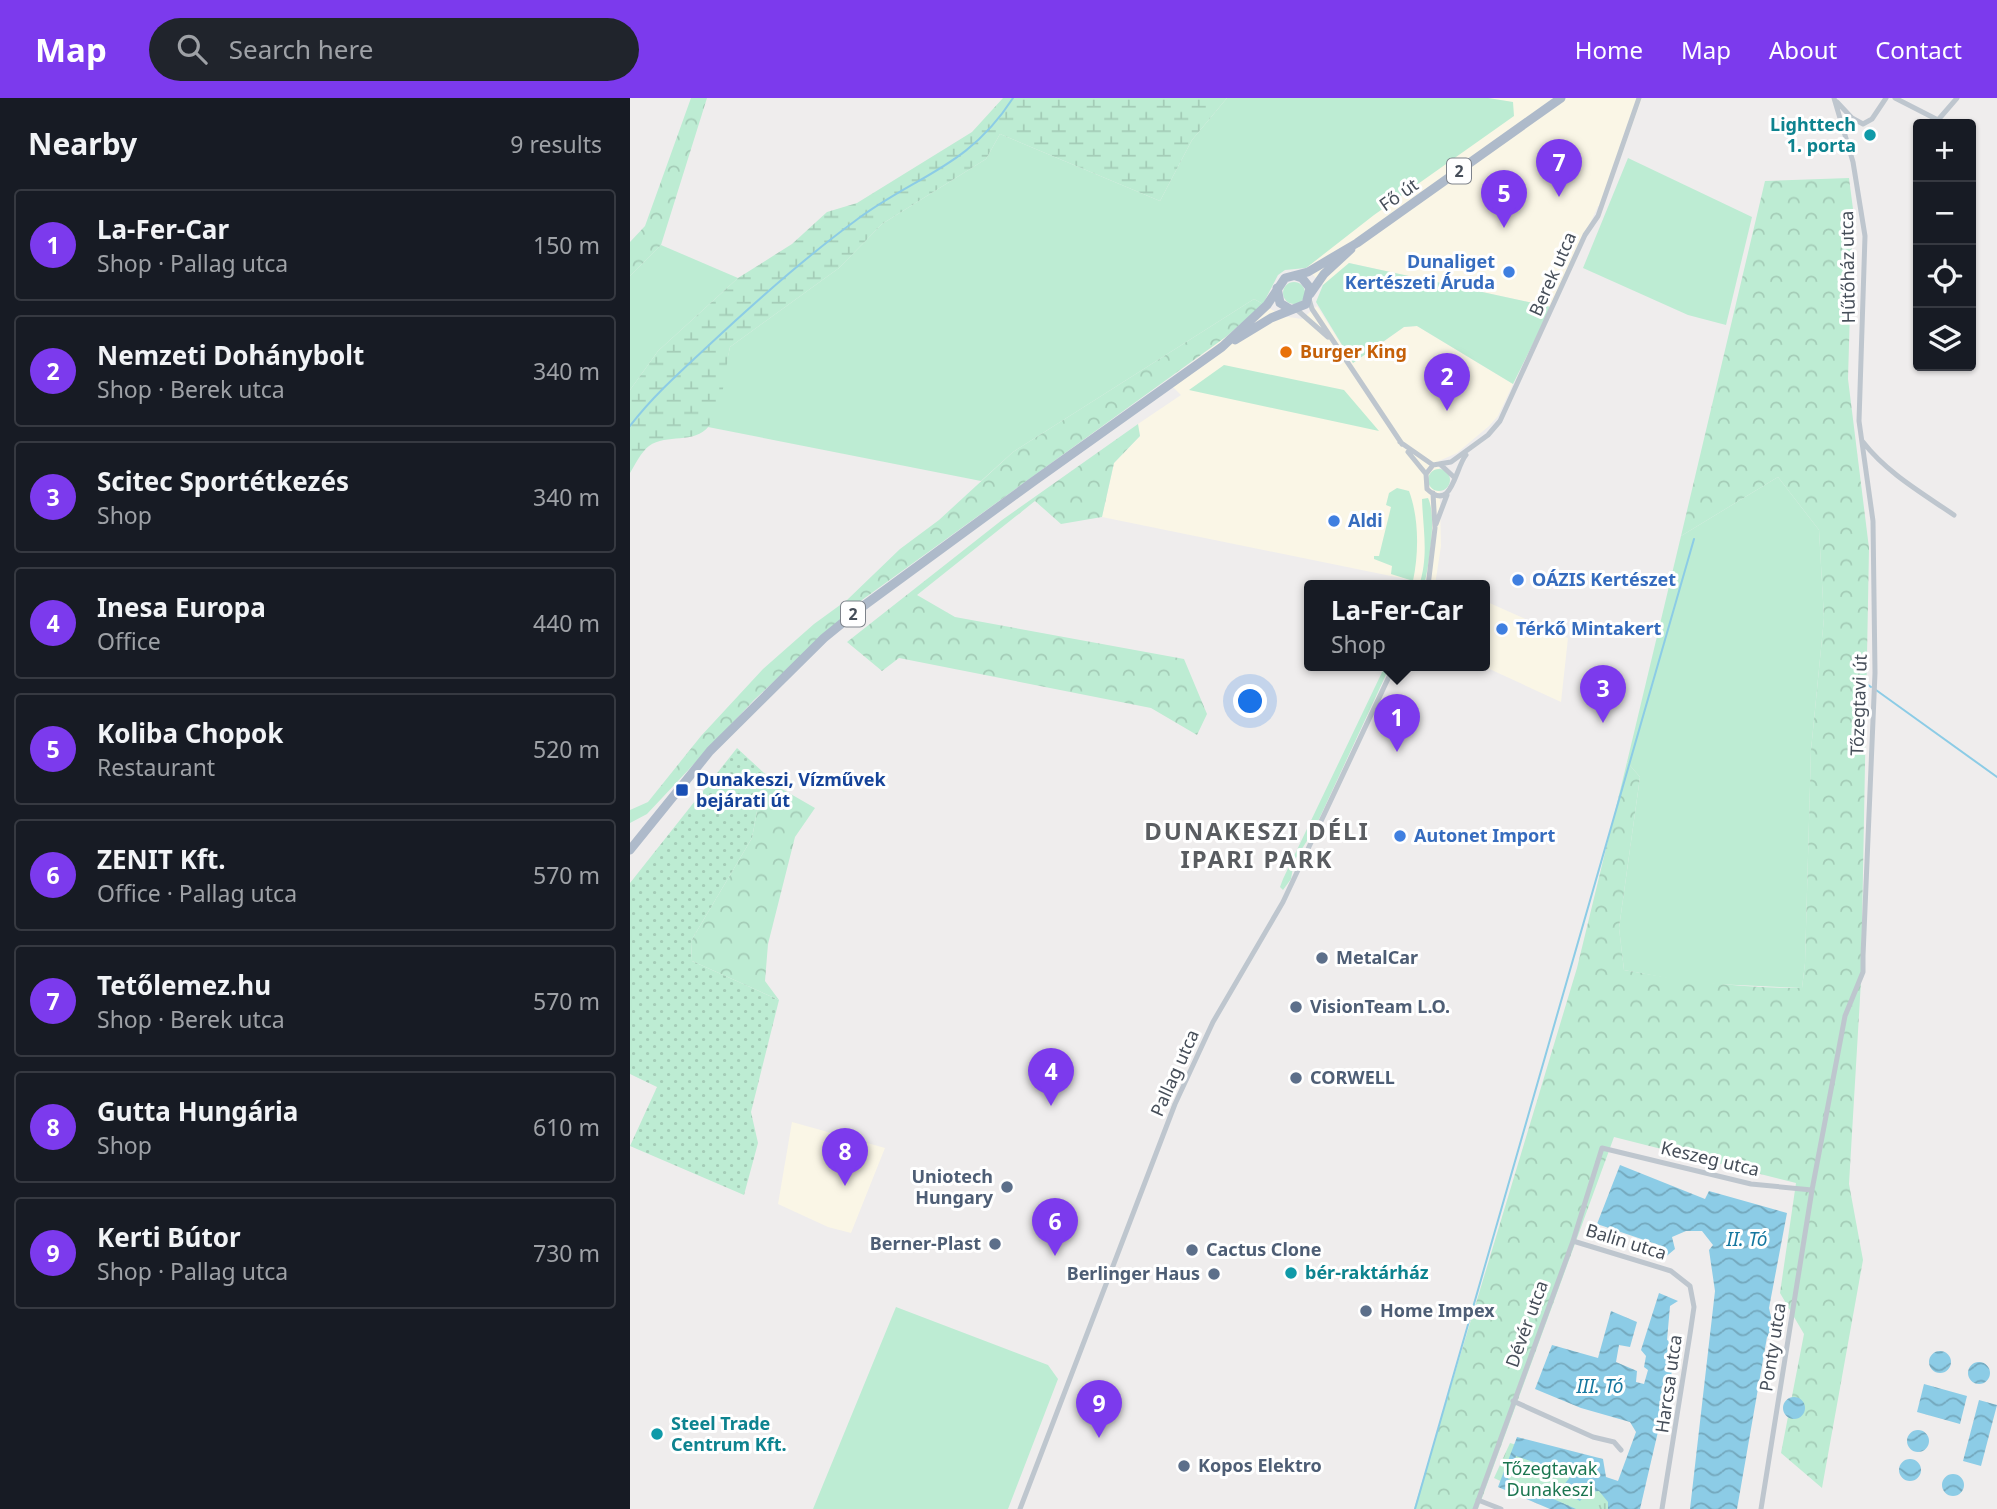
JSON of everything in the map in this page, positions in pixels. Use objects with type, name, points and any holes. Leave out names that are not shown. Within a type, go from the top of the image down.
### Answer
[{"type":"main road","name":"Fő út","points":[[1296,276],[1357,243],[1561,98]]},
{"type":"main road","name":"Fő út","points":[[1310,297],[1324,274],[1357,243]]},
{"type":"main road","name":"2","points":[[1222,347],[1267,305],[1285,278],[1296,276]]},
{"type":"main road","points":[[1296,276],[1307,282],[1310,297]]},
{"type":"main road","points":[[1278,287],[1280,303],[1293,309]]},
{"type":"main road","name":"2","points":[[630,850],[704,758],[755,703],[824,638],[862,607],[1064,458],[1222,347],[1310,297]]},
{"type":"street","name":"Berek utca","points":[[1455,478],[1457,466],[1470,449],[1500,421],[1514,393],[1586,235],[1598,216],[1639,98]]},
{"type":"street","points":[[1834,99],[1857,122],[1863,124],[1872,119],[1886,98]]},
{"type":"street","points":[[1895,98],[1938,120],[1957,98]]},
{"type":"street","name":"Hűtőház utca","points":[[1834,99],[1858,184],[1865,236],[1859,421],[1861,440]]},
{"type":"street","points":[[1843,131],[1857,122]]},
{"type":"street","points":[[1310,297],[1312,309],[1332,340],[1400,442],[1426,474]]},
{"type":"street","points":[[1293,309],[1332,340]]},
{"type":"street","points":[[1861,440],[1874,456],[1954,516]]},
{"type":"street","name":"Tőzegtavi út","points":[[1812,1190],[1845,1016],[1863,972],[1875,673],[1873,521],[1861,440]]},
{"type":"street","points":[[1400,442],[1433,466]]},
{"type":"street","name":"Berek utca","points":[[1441,465],[1470,449]]},
{"type":"street","points":[[1430,580],[1435,528],[1433,494],[1425,484],[1426,474],[1433,466],[1441,465],[1455,478],[1453,489],[1447,495],[1435,528]]},
{"type":"street","points":[[1433,494],[1447,495]]},
{"type":"street","name":"Pallag utca","points":[[1020,1509],[1180,1093],[1213,1022],[1283,902],[1392,671]]},
{"type":"street","name":"Keszeg utca","points":[[1602,1148],[1751,1184],[1812,1190]]},
{"type":"street","name":"Dévér utca","points":[[1475,1509],[1573,1241],[1602,1148]]},
{"type":"street","name":"Ponty utca","points":[[1761,1509],[1812,1190]]},
{"type":"street","name":"Balin utca","points":[[1573,1241],[1671,1271]]},
{"type":"street","name":"Harcsa utca","points":[[1662,1509],[1676,1437],[1694,1307],[1690,1286],[1671,1271]]},
{"type":"street","points":[[1513,1401],[1593,1437],[1614,1442],[1621,1450]]},
{"type":"street","points":[[1478,1500],[1501,1509]]},
{"type":"shaded area","points":[[1488,98],[1642,98],[1603,207],[1598,206],[1551,307],[1349,263],[1323,285],[1306,268],[1512,102]]},
{"type":"shaded area","points":[[1263,304],[1282,316],[1302,319],[1317,306],[1353,363],[1404,327],[1417,326],[1513,384],[1498,416],[1489,426],[1457,453],[1439,461],[1441,546],[1436,580],[1411,580],[1102,517],[1114,463],[1140,436],[1138,424],[1181,395],[1167,381],[1227,336]]},
{"type":"shaded area","points":[[1490,603],[1568,638],[1561,702],[1490,669]]},
{"type":"shaded area","points":[[792,1122],[885,1148],[851,1233],[828,1227],[778,1204]]},
{"type":"green space","points":[[691,98],[707,98],[661,245],[630,276],[630,242],[645,226]]},
{"type":"green space","points":[[1003,98],[1227,98],[1192,140],[1160,201],[1000,134],[986,159],[882,224],[839,268],[730,347],[721,398],[709,426],[696,435],[664,440],[649,446],[630,473],[630,390],[658,351],[738,278],[792,244],[827,212],[857,203],[972,132]]},
{"type":"green space","points":[[1227,98],[1488,98],[1513,102],[1514,116],[1374,215],[1306,268],[1285,270],[1278,275],[1263,304],[1254,299],[1013,452],[981,481],[708,427],[717,408],[730,347],[839,268],[882,224],[986,159],[1000,134],[1160,201],[1192,140]]},
{"type":"green space","points":[[1628,158],[1752,217],[1726,325],[1688,315],[1583,268]]},
{"type":"green space","points":[[1849,178],[1853,209],[1848,379],[1869,548],[1861,981],[1849,1184],[1863,1260],[1822,1488],[1781,1453],[1804,1334],[1780,1293],[1796,1183],[1614,1137],[1478,1509],[1414,1509],[1577,968],[1627,762],[1640,777],[1619,928],[1624,970],[1713,983],[1802,988],[1811,750],[1824,618],[1819,530],[1778,477],[1681,536],[1765,181]]},
{"type":"green space","points":[[661,245],[738,278],[658,351],[630,390],[630,276]]},
{"type":"green space","points":[[1349,263],[1551,307],[1513,384],[1417,326],[1404,327],[1353,363],[1316,302],[1323,285]]},
{"type":"green space","points":[[1294,282],[1302,285],[1305,293],[1302,301],[1294,304],[1286,301],[1283,293],[1286,285]]},
{"type":"green space","points":[[1254,299],[1263,304],[1227,336],[862,600],[754,700],[647,814],[630,823],[630,810],[648,802],[701,736],[763,669],[814,624],[847,600],[900,549],[939,520],[1013,452]]},
{"type":"green space","points":[[1224,365],[1344,390],[1379,431],[1189,390]]},
{"type":"green space","points":[[1138,424],[1140,436],[1114,463],[1102,517],[1061,524],[1035,501],[917,595],[955,617],[1184,659],[1207,714],[1197,735],[1151,708],[899,658],[882,671],[847,642],[1002,520]]},
{"type":"green space","points":[[1439,469],[1447,472],[1450,480],[1447,488],[1439,491],[1431,488],[1428,480],[1431,472]]},
{"type":"green space","points":[[1778,477],[1819,530],[1824,618],[1811,750],[1802,988],[1694,983],[1624,970],[1619,928],[1640,777],[1627,762],[1681,536]]},
{"type":"green space","points":[[1397,488],[1409,491],[1415,512],[1417,547],[1413,580],[1391,574],[1392,566],[1374,559],[1374,556],[1379,556],[1391,507],[1386,505],[1389,493]]},
{"type":"green space","points":[[1428,498],[1432,517],[1425,580],[1421,580],[1425,553],[1422,499]]},
{"type":"green space","points":[[1383,671],[1388,671],[1314,830],[1294,861],[1291,879],[1283,890],[1280,887]]},
{"type":"green space","points":[[737,748],[764,773],[752,838],[691,941],[692,961],[779,1000],[751,1112],[758,1143],[744,1195],[630,1146],[657,1087],[630,1074],[630,883]]},
{"type":"green space","points":[[764,773],[782,789],[815,808],[795,837],[768,944],[765,981],[779,1000],[692,961],[691,941],[752,838]]},
{"type":"green space","points":[[896,1307],[1048,1365],[1058,1379],[1008,1509],[813,1509]]},
{"type":"green space","name":"Tőzegtavak Dunakeszi","points":[[1510,1443],[1580,1464],[1625,1498],[1622,1509],[1560,1509],[1494,1478]]},
{"type":"water","name":"II. Tó","points":[[1620,1165],[1705,1199],[1709,1191],[1787,1213],[1769,1308],[1774,1330],[1767,1337],[1737,1509],[1690,1509],[1715,1291],[1709,1250],[1713,1245],[1702,1231],[1686,1231],[1672,1237],[1675,1249],[1663,1259],[1662,1246],[1597,1224]]},
{"type":"water","name":"III. Tó","points":[[1659,1293],[1678,1301],[1670,1306],[1667,1340],[1674,1344],[1673,1367],[1640,1509],[1608,1509],[1608,1502],[1599,1491],[1588,1492],[1580,1501],[1560,1490],[1570,1477],[1570,1468],[1556,1470],[1516,1456],[1508,1479],[1576,1509],[1550,1509],[1498,1487],[1517,1437],[1603,1459],[1606,1477],[1618,1481],[1636,1432],[1630,1422],[1581,1408],[1535,1389],[1552,1345],[1598,1358],[1611,1311],[1637,1322],[1630,1347],[1619,1345],[1616,1362],[1637,1371],[1636,1382],[1644,1384],[1648,1370],[1644,1367],[1646,1356],[1641,1350]]},
{"type":"water","points":[[1940,1351],[1948,1354],[1951,1362],[1948,1370],[1940,1373],[1932,1370],[1929,1362],[1932,1354]]},
{"type":"water","points":[[1979,1362],[1987,1365],[1990,1373],[1987,1381],[1979,1384],[1971,1381],[1968,1373],[1971,1365]]},
{"type":"water","points":[[1924,1384],[1967,1396],[1960,1424],[1917,1412]]},
{"type":"water","points":[[1794,1397],[1802,1400],[1805,1408],[1802,1416],[1794,1419],[1786,1416],[1783,1408],[1786,1400]]},
{"type":"water","points":[[1979,1400],[1997,1405],[1981,1466],[1963,1461]]},
{"type":"water","points":[[1918,1430],[1926,1433],[1929,1441],[1926,1449],[1918,1452],[1910,1449],[1907,1441],[1910,1433]]},
{"type":"water","points":[[1910,1459],[1918,1462],[1921,1470],[1918,1478],[1910,1481],[1902,1478],[1899,1470],[1902,1462]]},
{"type":"water","points":[[1953,1474],[1961,1477],[1964,1485],[1961,1493],[1953,1496],[1945,1493],[1942,1485],[1945,1477]]},
{"type":"waterway","points":[[630,426],[677,375],[780,281],[877,205],[959,156],[996,121],[1013,98]]},
{"type":"waterway","points":[[1415,1509],[1694,539]]},
{"type":"waterway","points":[[1864,682],[1871,687]]},
{"type":"waterway","points":[[1876,690],[1997,777]]},
{"type":"place","name":"Lighttech 1. porta","points":[[1870,135]]},
{"type":"place","name":"Tetőlemez.hu","points":[[1559,197]]},
{"type":"place","name":"Koliba Chopok","points":[[1504,228]]},
{"type":"place","name":"Dunaliget Kertészeti Áruda","points":[[1509,272]]},
{"type":"place","name":"Burger King","points":[[1286,352]]},
{"type":"place","name":"Nemzeti Dohánybolt","points":[[1447,411]]},
{"type":"place","name":"Aldi","points":[[1334,521]]},
{"type":"place","name":"OÁZIS Kertészet","points":[[1518,580]]},
{"type":"place","name":"Térkő Mintakert","points":[[1502,629]]},
{"type":"place","name":"Scitec Sportétkezés","points":[[1603,723]]},
{"type":"place","name":"La-Fer-Car","points":[[1397,752]]},
{"type":"place","name":"Dunakeszi, Vízművek bejárati út","points":[[682,790]]},
{"type":"place","name":"Autonet Import","points":[[1400,836]]},
{"type":"place","name":"MetalCar","points":[[1322,958]]},
{"type":"place","name":"VisionTeam L.O.","points":[[1296,1007]]},
{"type":"place","name":"CORWELL","points":[[1296,1078]]},
{"type":"place","name":"Inesa Europa","points":[[1051,1106]]},
{"type":"place","name":"Gutta Hungária","points":[[845,1186]]},
{"type":"place","name":"Uniotech Hungary","points":[[1007,1187]]},
{"type":"place","name":"Berner-Plast","points":[[995,1244]]},
{"type":"place","name":"Cactus Clone","points":[[1192,1250]]},
{"type":"place","name":"ZENIT Kft.","points":[[1055,1256]]},
{"type":"place","name":"bér-raktárház","points":[[1291,1273]]},
{"type":"place","name":"Berlinger Haus","points":[[1214,1274]]},
{"type":"place","name":"Home Impex","points":[[1366,1311]]},
{"type":"place","name":"Steel Trade Centrum Kft.","points":[[657,1434]]},
{"type":"place","name":"Kerti Bútor","points":[[1099,1438]]},
{"type":"place","name":"Kopos Elektro","points":[[1184,1466]]},
{"type":"district","name":"DUNAKESZI DÉLI IPARI PARK","points":[[1257,846]]}]
